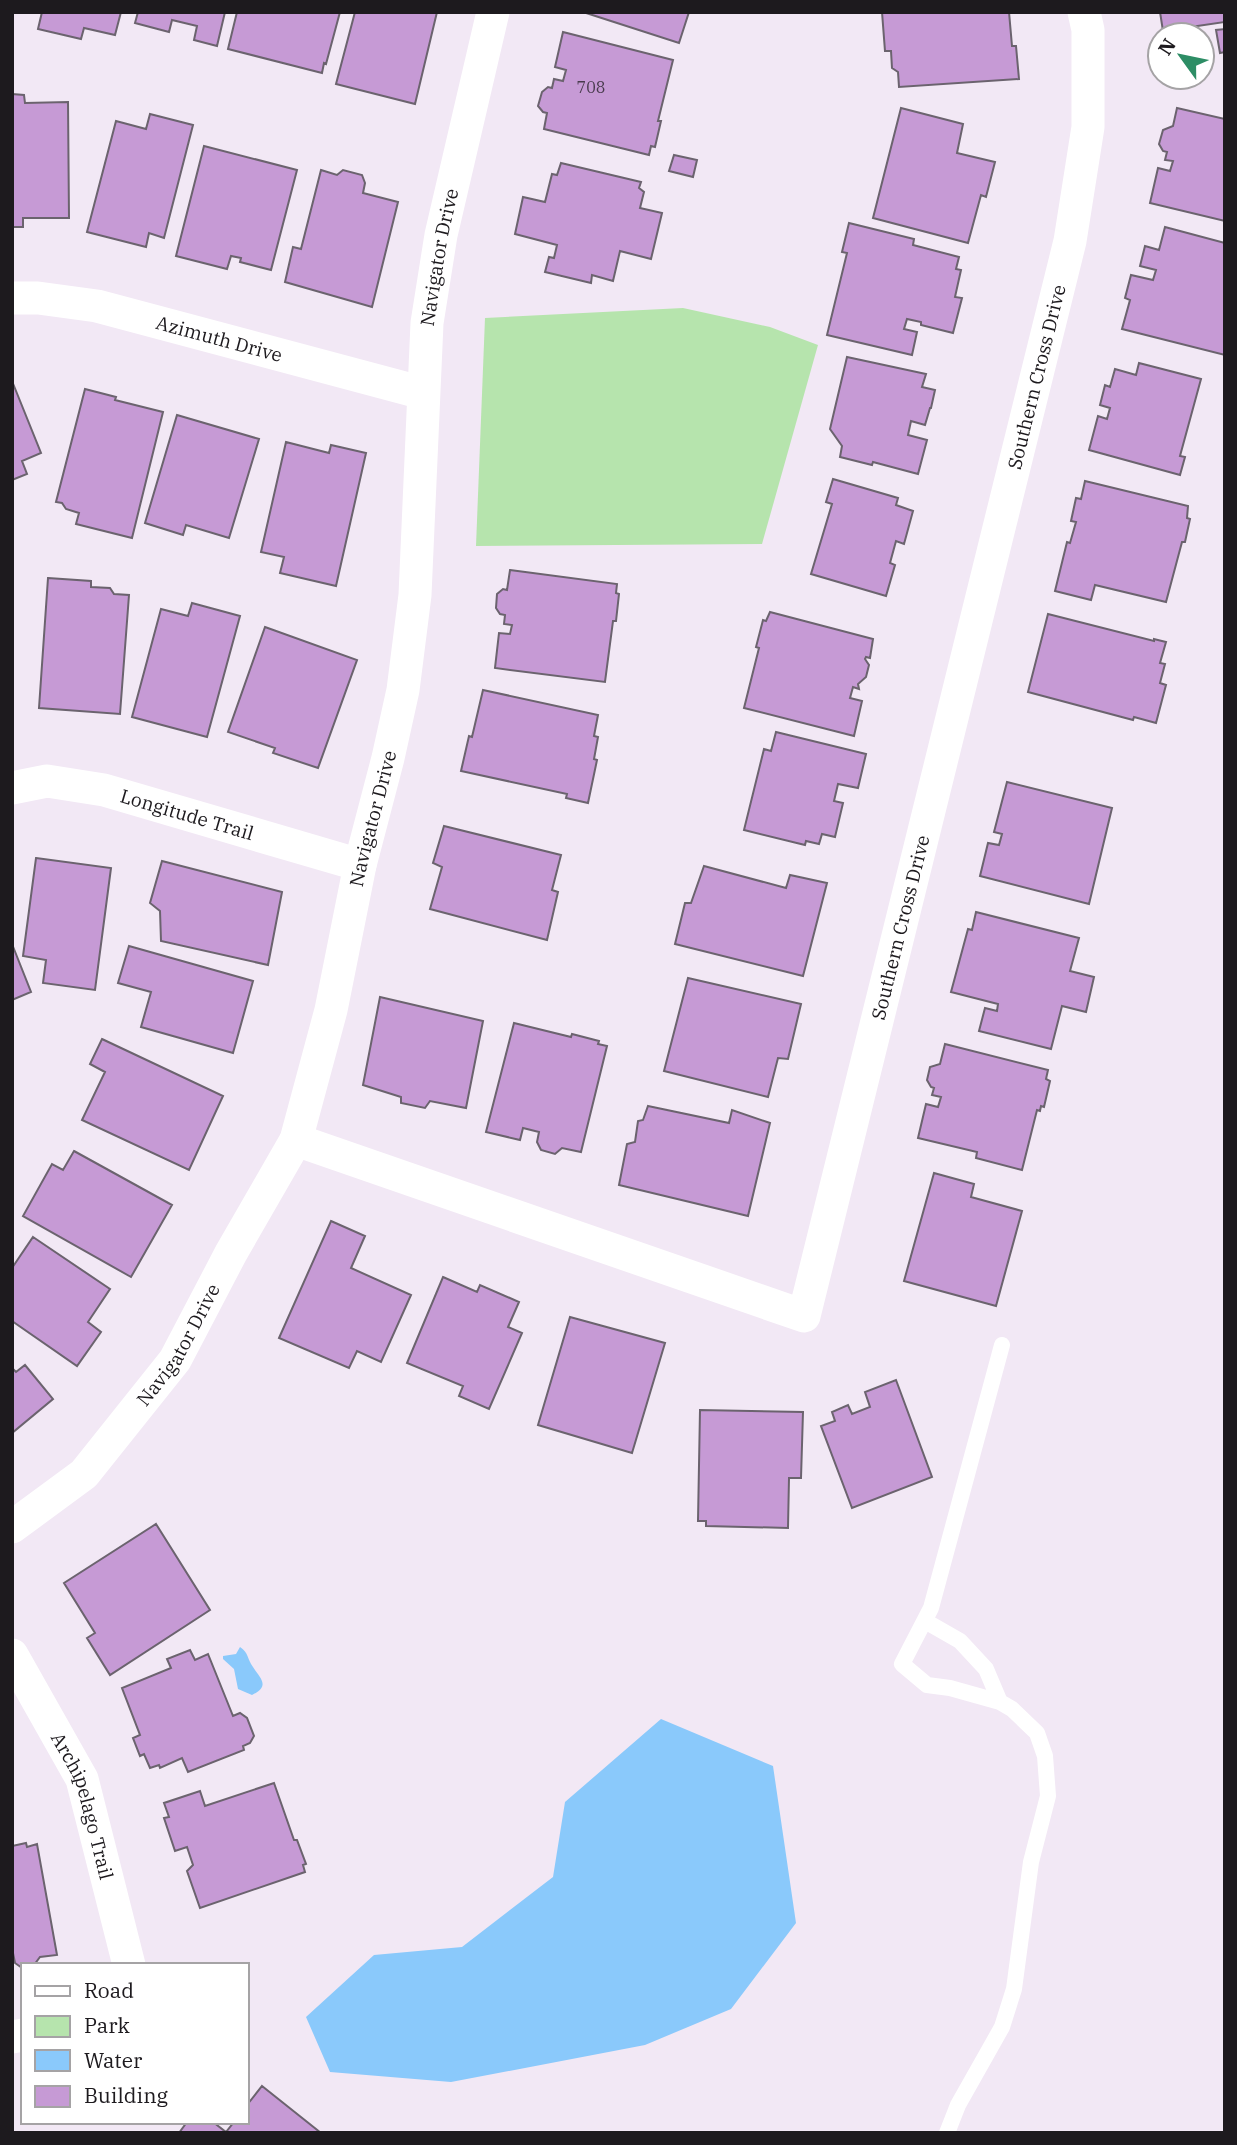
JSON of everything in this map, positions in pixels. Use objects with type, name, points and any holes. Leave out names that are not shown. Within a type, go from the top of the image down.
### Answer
[{"type":"street","name":"Navigator Drive","points":[[12,1527],[84,1474],[175,1360],[231,1253],[296,1140],[331,1010],[360,865],[403,690],[415,595],[427,323],[441,235],[493,12]]},
{"type":"street","name":"Southern Cross Drive","points":[[296,1140],[804,1315],[1070,241],[1088,127],[1088,30],[1084,12]]},
{"type":"street","name":"Azimuth Drive","points":[[12,298],[38,298],[97,306],[423,393]]},
{"type":"street","name":"Longitude Trail","points":[[12,788],[47,781],[104,790],[360,865]]},
{"type":"street","name":"Archipelago Trail","points":[[12,1655],[82,1779],[128,1963]]},
{"type":"lane","points":[[947,2133],[958,2105],[1002,2027],[1014,1989],[1031,1862],[1048,1796],[1045,1756],[1037,1733],[1012,1709],[1000,1702],[950,1688],[927,1685],[902,1664],[931,1608],[1002,1345]]},
{"type":"lane","points":[[925,1621],[960,1641],[986,1669],[1000,1702]]},
{"type":"green space","points":[[683,308],[770,327],[818,345],[762,544],[476,546],[485,318]]},
{"type":"water","points":[[240,1647],[263,1685],[252,1695],[238,1689],[234,1669],[223,1659],[223,1656],[236,1654]]},
{"type":"water","points":[[661,1719],[773,1766],[796,1923],[731,2009],[645,2045],[451,2082],[330,2072],[306,2017],[374,1955],[462,1947],[553,1877],[565,1802]]},
{"type":"building","points":[[42,12],[121,12],[115,35],[84,28],[81,39],[38,29]]},
{"type":"building","points":[[138,12],[225,12],[217,46],[194,40],[197,26],[172,20],[169,32],[135,23]]},
{"type":"building","points":[[237,12],[340,12],[322,73],[228,49]]},
{"type":"building","points":[[355,12],[437,12],[415,104],[336,84]]},
{"type":"building","points":[[583,12],[689,12],[679,43]]},
{"type":"building","points":[[882,12],[1009,12],[1019,79],[899,87],[898,72],[892,68],[891,51],[885,51]]},
{"type":"building","points":[[1160,12],[1225,12],[1225,22],[1216,23],[1216,21],[1161,21]]},
{"type":"building","points":[[1225,29],[1225,52],[1220,53],[1216,30]]},
{"type":"building","points":[[563,32],[673,60],[658,121],[661,121],[655,147],[651,146],[649,155],[544,129],[547,113],[538,106],[542,92],[548,87],[552,88],[554,79],[563,81],[566,70],[555,67]]},
{"type":"building","points":[[12,94],[24,95],[25,103],[68,102],[69,218],[23,218],[23,227],[12,227]]},
{"type":"building","points":[[901,108],[963,124],[957,153],[995,162],[986,197],[981,195],[968,243],[873,218]]},
{"type":"building","points":[[1177,108],[1225,119],[1225,221],[1150,203],[1158,168],[1170,171],[1173,161],[1165,160],[1167,152],[1163,151],[1159,144],[1163,130],[1173,126]]},
{"type":"building","points":[[150,114],[193,125],[164,238],[149,233],[146,247],[87,232],[116,121],[146,129]]},
{"type":"building","points":[[204,146],[297,170],[271,270],[240,262],[241,258],[231,256],[227,269],[176,256]]},
{"type":"building","points":[[674,155],[697,160],[693,177],[669,171]]},
{"type":"building","points":[[561,163],[641,182],[639,188],[644,192],[640,208],[662,213],[651,259],[620,251],[613,281],[592,275],[591,283],[545,272],[549,257],[554,258],[557,245],[515,234],[523,197],[545,202],[552,174],[557,175]]},
{"type":"building","points":[[321,170],[337,175],[343,170],[362,175],[365,183],[363,193],[398,202],[372,307],[285,282],[293,247],[301,249]]},
{"type":"building","points":[[849,223],[914,239],[913,245],[959,257],[956,269],[961,270],[955,297],[962,298],[953,333],[907,319],[904,329],[917,332],[912,355],[827,335],[847,253],[842,252]]},
{"type":"building","points":[[1165,227],[1225,243],[1225,355],[1122,329],[1130,300],[1125,298],[1131,275],[1153,280],[1156,270],[1140,266],[1145,246],[1159,250]]},
{"type":"building","points":[[847,357],[926,374],[922,387],[935,390],[931,408],[925,425],[911,421],[908,435],[927,440],[918,474],[873,462],[872,465],[840,457],[842,446],[830,429]]},
{"type":"building","points":[[1139,363],[1201,379],[1180,456],[1185,457],[1180,475],[1089,450],[1098,416],[1107,419],[1110,408],[1100,405],[1105,385],[1110,387],[1115,369],[1136,375]]},
{"type":"building","points":[[12,381],[41,453],[22,461],[27,474],[12,480]]},
{"type":"building","points":[[85,389],[163,412],[132,538],[76,524],[79,513],[56,502]]},
{"type":"building","points":[[177,415],[259,439],[229,538],[186,525],[183,535],[145,523]]},
{"type":"building","points":[[286,442],[329,453],[331,445],[366,453],[336,586],[280,573],[284,557],[261,552]]},
{"type":"building","points":[[833,479],[898,498],[896,505],[913,511],[904,544],[896,541],[890,563],[895,565],[886,596],[811,574],[832,504],[826,502]]},
{"type":"building","points":[[1085,481],[1188,506],[1187,518],[1190,519],[1185,542],[1182,542],[1166,602],[1095,585],[1091,600],[1055,591],[1067,542],[1070,543],[1076,522],[1071,521],[1076,498],[1081,499]]},
{"type":"building","points":[[510,570],[617,584],[616,593],[619,594],[616,621],[613,621],[605,682],[495,668],[499,633],[510,634],[512,625],[504,624],[505,615],[500,614],[496,608],[497,594],[503,589],[507,590]]},
{"type":"building","points":[[48,578],[91,581],[91,587],[110,588],[114,594],[129,595],[120,714],[39,708]]},
{"type":"building","points":[[192,603],[240,616],[207,737],[132,717],[161,609],[188,616]]},
{"type":"building","points":[[770,612],[873,639],[870,658],[865,659],[869,665],[866,677],[858,684],[859,689],[853,687],[850,698],[862,701],[854,736],[744,708],[763,620],[766,621]]},
{"type":"building","points":[[1048,614],[1166,642],[1160,663],[1165,664],[1160,683],[1166,685],[1156,723],[1134,717],[1133,720],[1028,692]]},
{"type":"building","points":[[265,627],[357,660],[318,768],[273,753],[275,748],[228,732]]},
{"type":"building","points":[[483,690],[598,715],[594,736],[598,737],[594,759],[597,760],[588,803],[566,798],[567,794],[461,771]]},
{"type":"building","points":[[776,732],[866,754],[858,788],[838,784],[834,801],[843,803],[835,837],[822,834],[819,844],[806,841],[805,845],[744,830],[764,749],[771,751]]},
{"type":"building","points":[[1007,782],[1112,808],[1089,904],[980,876],[988,843],[999,845],[1002,834],[994,832]]},
{"type":"building","points":[[444,826],[561,855],[552,890],[558,892],[547,940],[430,909],[442,867],[433,863]]},
{"type":"building","points":[[36,858],[111,868],[95,990],[43,983],[46,960],[23,956]]},
{"type":"building","points":[[162,861],[282,892],[268,965],[161,941],[160,911],[150,903]]},
{"type":"building","points":[[704,866],[786,888],[790,875],[827,883],[803,976],[675,944],[685,903],[691,903]]},
{"type":"building","points":[[976,912],[1079,938],[1070,971],[1094,977],[1086,1012],[1062,1006],[1051,1049],[979,1031],[985,1008],[997,1011],[998,1004],[951,992],[968,929],[972,930]]},
{"type":"building","points":[[12,944],[31,992],[12,1000]]},
{"type":"building","points":[[129,946],[253,981],[233,1053],[141,1027],[151,992],[118,983]]},
{"type":"building","points":[[688,978],[801,1004],[788,1059],[778,1058],[768,1097],[664,1071]]},
{"type":"building","points":[[380,997],[483,1021],[466,1108],[430,1101],[425,1108],[401,1103],[401,1097],[363,1085]]},
{"type":"building","points":[[514,1023],[571,1037],[572,1034],[599,1041],[598,1044],[607,1046],[581,1152],[562,1148],[555,1154],[541,1150],[537,1142],[539,1132],[523,1128],[520,1140],[486,1132]]},
{"type":"building","points":[[102,1039],[223,1096],[189,1170],[82,1120],[105,1072],[90,1064]]},
{"type":"building","points":[[945,1044],[1048,1070],[1046,1079],[1050,1081],[1044,1107],[1041,1106],[1040,1111],[1037,1110],[1022,1170],[976,1158],[977,1152],[918,1138],[926,1104],[938,1107],[941,1097],[932,1095],[934,1088],[927,1080],[930,1067],[940,1064]]},
{"type":"building","points":[[648,1106],[729,1123],[732,1110],[770,1123],[748,1216],[619,1185],[627,1144],[635,1142],[638,1121],[643,1120]]},
{"type":"building","points":[[74,1151],[172,1205],[131,1277],[23,1216],[52,1164],[63,1170]]},
{"type":"building","points":[[934,1173],[974,1184],[971,1197],[1022,1211],[996,1306],[904,1281]]},
{"type":"building","points":[[331,1221],[365,1236],[351,1268],[411,1295],[381,1362],[357,1351],[349,1368],[279,1338]]},
{"type":"building","points":[[33,1237],[110,1289],[88,1322],[101,1332],[77,1366],[12,1321],[12,1268]]},
{"type":"building","points":[[443,1277],[477,1292],[480,1285],[519,1302],[508,1327],[522,1333],[489,1409],[459,1396],[463,1386],[407,1363]]},
{"type":"building","points":[[570,1317],[665,1343],[632,1453],[538,1425]]},
{"type":"building","points":[[25,1365],[53,1399],[12,1433],[12,1368],[16,1372]]},
{"type":"building","points":[[896,1380],[932,1477],[852,1508],[821,1426],[835,1421],[832,1412],[848,1405],[852,1414],[870,1407],[865,1392]]},
{"type":"building","points":[[700,1410],[803,1412],[801,1478],[789,1478],[788,1528],[706,1526],[706,1521],[698,1521]]},
{"type":"building","points":[[156,1524],[210,1610],[110,1675],[87,1638],[95,1633],[64,1583]]},
{"type":"building","points":[[190,1650],[195,1660],[208,1654],[233,1716],[240,1713],[247,1718],[254,1736],[250,1743],[243,1746],[244,1750],[188,1772],[182,1758],[160,1768],[159,1765],[150,1768],[144,1754],[140,1756],[133,1738],[140,1735],[122,1688],[171,1668],[167,1659]]},
{"type":"building","points":[[274,1783],[294,1840],[297,1840],[306,1864],[303,1865],[305,1872],[200,1908],[187,1871],[193,1865],[187,1847],[175,1851],[164,1818],[169,1817],[164,1803],[200,1791],[205,1806]]},
{"type":"building","points":[[26,1843],[27,1847],[37,1844],[57,1955],[40,1957],[36,1963],[21,1963],[21,1967],[15,1963],[12,1954],[12,1846]]},
{"type":"building","points":[[262,2086],[321,2133],[179,2133],[186,2124],[216,2124],[226,2132],[232,2124],[248,2124],[248,2104]]}]
